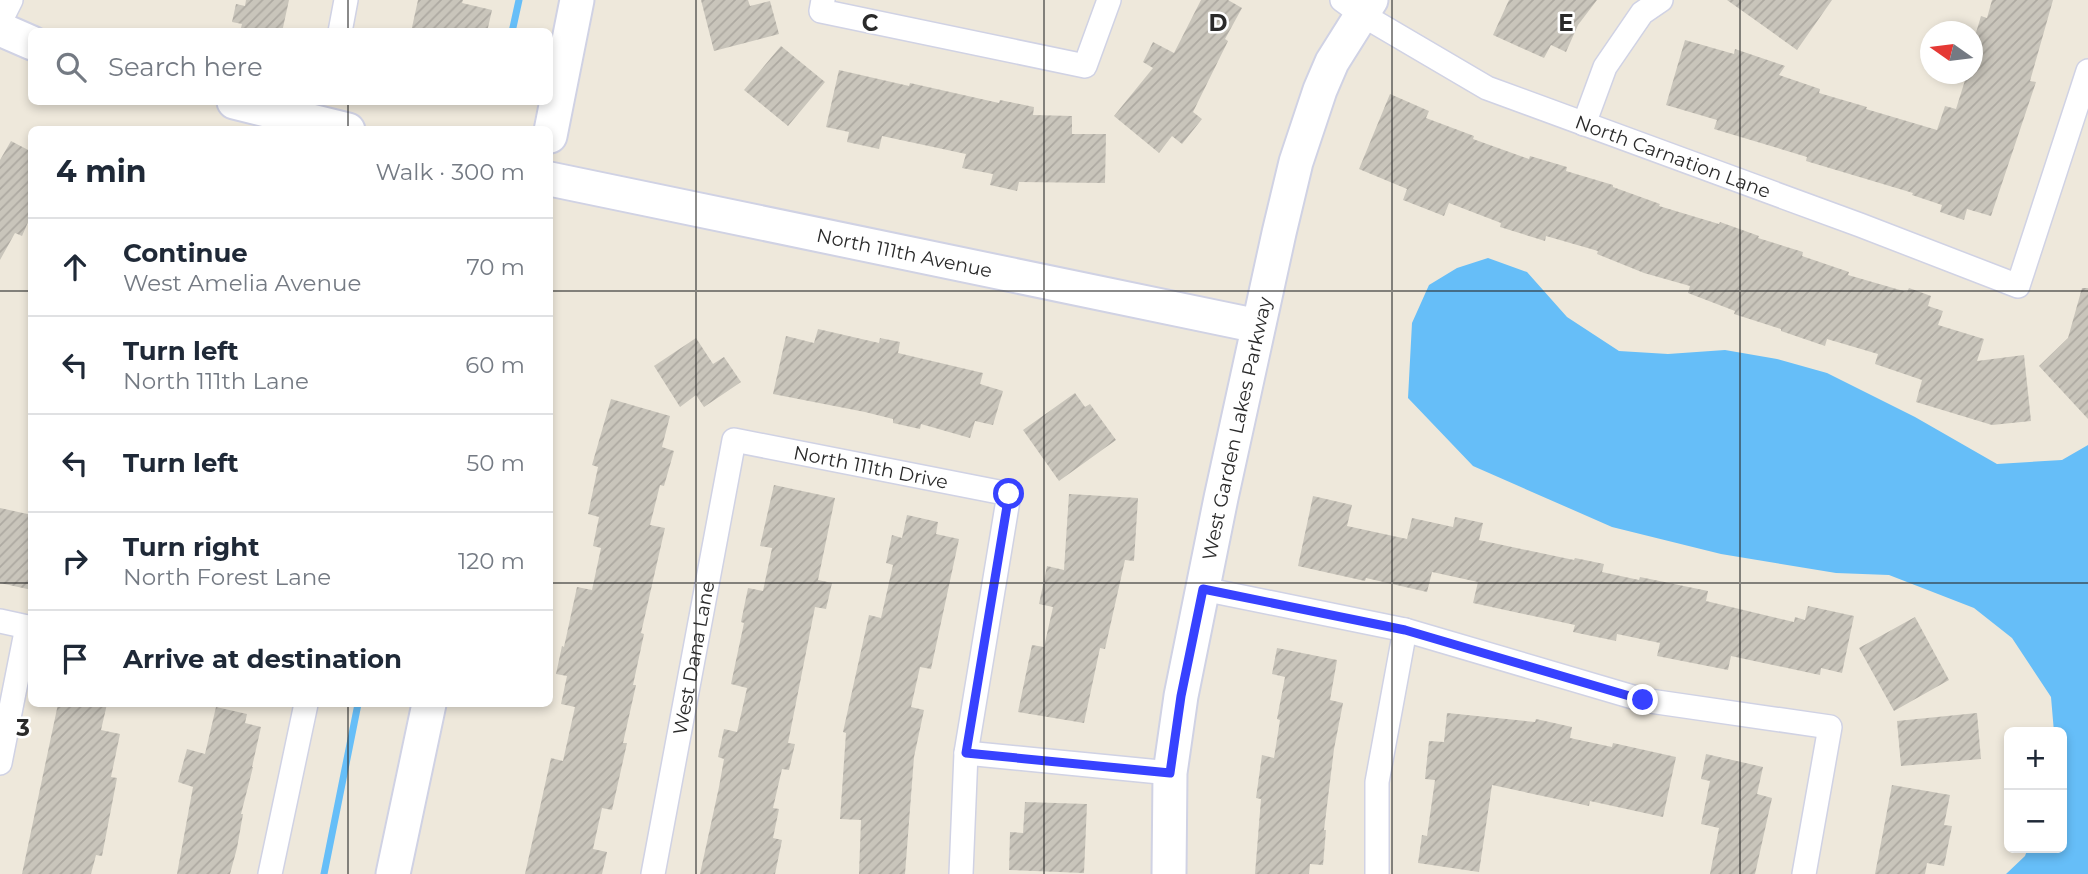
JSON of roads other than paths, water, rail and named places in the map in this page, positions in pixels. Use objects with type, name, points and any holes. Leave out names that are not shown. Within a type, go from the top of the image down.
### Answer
[{"type":"street","points":[[0,22],[11,0]]},
{"type":"street","points":[[341,28],[346,0]]},
{"type":"street","points":[[552,126],[577,0]]},
{"type":"street","points":[[822,6],[1085,66],[1109,0]]},
{"type":"street","points":[[1584,124],[1605,67],[1642,13],[1661,0]]},
{"type":"street","name":"North Carnation Lane","points":[[1358,5],[1487,88],[2018,286],[2088,71]]},
{"type":"street","name":"West Garden Lakes Parkway","points":[[1169,874],[1170,773],[1181,696],[1258,326],[1304,136],[1320,90],[1358,5]]},
{"type":"street","points":[[0,29],[28,41]]},
{"type":"street","points":[[249,105],[328,121]]},
{"type":"street","name":"North 111th Avenue","points":[[553,180],[1258,326]]},
{"type":"street","name":"North 111th Drive","points":[[734,440],[1009,494],[966,753]]},
{"type":"street","name":"West Dana Lane","points":[[653,874],[734,440]]},
{"type":"street","points":[[1203,589],[1405,630],[1643,700],[1830,727],[1804,874]]},
{"type":"street","points":[[0,621],[28,627]]},
{"type":"street","points":[[1377,874],[1377,782],[1405,630]]},
{"type":"street","points":[[0,763],[28,632]]},
{"type":"street","points":[[270,874],[305,707]]},
{"type":"street","points":[[393,874],[428,707]]},
{"type":"street","points":[[961,874],[966,753],[1170,773]]},
{"type":"water","points":[[1488,258],[1527,272],[1567,317],[1619,351],[1668,354],[1725,350],[1777,359],[1827,373],[1915,417],[1997,464],[2062,460],[2088,445],[2088,874],[2006,874],[2026,853],[2067,853],[2067,727],[2054,727],[2051,697],[2012,638],[1974,608],[1889,575],[1836,573],[1721,554],[1612,527],[1473,466],[1408,398],[1412,323],[1429,285],[1457,268]]},
{"type":"waterway","points":[[513,28],[519,0]]},
{"type":"waterway","points":[[324,874],[357,707]]}]
